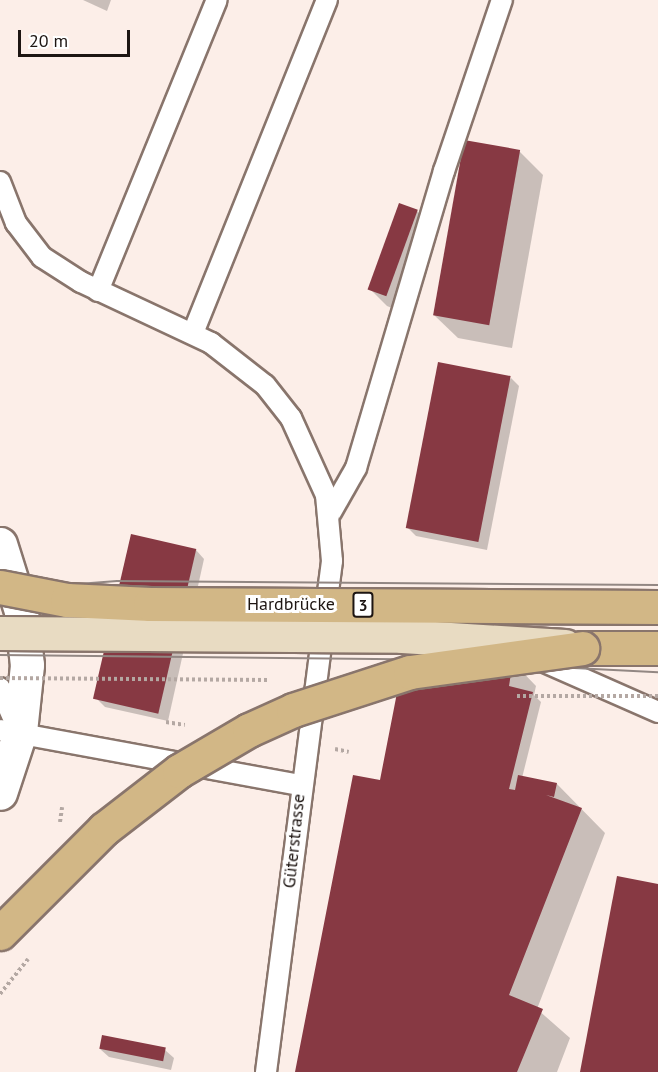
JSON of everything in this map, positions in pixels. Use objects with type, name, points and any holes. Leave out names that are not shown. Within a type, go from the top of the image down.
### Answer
[{"type":"main road","name":"Hardbrücke","points":[[0,587],[67,600]]},
{"type":"main road","name":"Hardbrücke","points":[[0,600],[658,607]]},
{"type":"main road","name":"Hardbrücke","points":[[0,633],[402,636],[582,648],[658,648]]},
{"type":"main road","name":"Hardbrücke","points":[[0,933],[104,829],[212,750],[292,710],[355,688],[471,663],[582,648]]},
{"type":"street","points":[[0,544],[21,611],[27,665],[10,731],[0,793]]},
{"type":"lane","points":[[98,291],[217,0]]},
{"type":"lane","points":[[193,333],[327,0]]},
{"type":"lane","points":[[331,512],[356,468],[444,171],[502,0]]},
{"type":"lane","points":[[0,182],[33,249],[98,291],[193,333],[248,369],[279,402],[310,455],[331,512],[332,561],[300,785]]},
{"type":"lane","points":[[325,610],[550,662],[658,712]]},
{"type":"lane","points":[[0,688],[10,731]]},
{"type":"lane","name":"Güterstrasse","points":[[10,731],[300,785],[266,1072]]},
{"type":"path","points":[[0,678],[283,680]]},
{"type":"path","points":[[511,696],[658,696]]},
{"type":"building","points":[[464,140],[520,150],[489,325],[433,315]]},
{"type":"building","points":[[399,203],[418,210],[386,296],[368,289]]},
{"type":"building","points":[[438,362],[511,376],[478,542],[406,528]]},
{"type":"building","points":[[131,534],[196,549],[158,714],[93,699]]},
{"type":"building","points":[[513,661],[509,686],[533,692],[509,789],[515,790],[518,775],[557,783],[554,797],[546,795],[582,808],[509,995],[543,1009],[517,1072],[295,1072],[353,775],[380,780],[403,662]]},
{"type":"building","points":[[617,876],[658,884],[658,1072],[580,1072]]},
{"type":"building","points":[[102,1035],[166,1047],[163,1061],[99,1049]]},
{"type":"tram line","points":[[0,590],[117,581],[658,585]]},
{"type":"tram line","points":[[0,655],[398,659],[658,672]]}]
